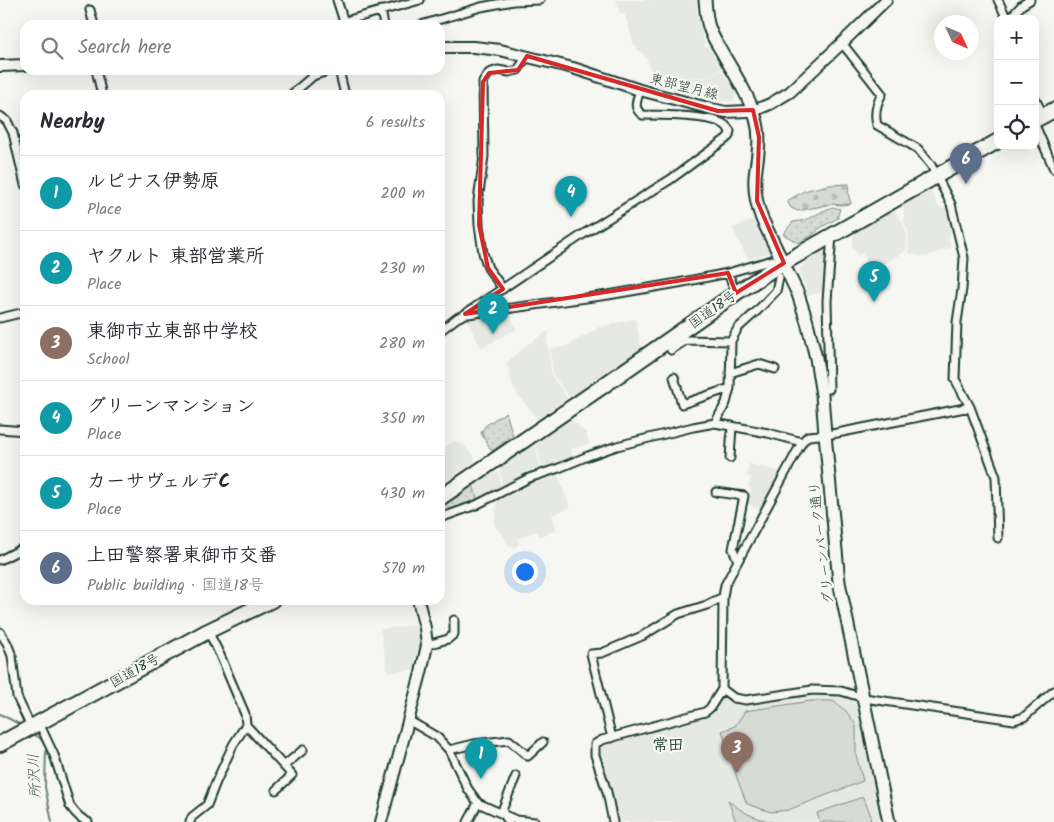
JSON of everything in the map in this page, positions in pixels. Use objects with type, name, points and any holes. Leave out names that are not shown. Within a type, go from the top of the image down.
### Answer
[{"type":"highway","name":"国道18号","points":[[445,495],[736,293],[778,261],[832,235],[994,143]]},
{"type":"highway","name":"国道18号","points":[[0,744],[208,631],[262,605]]},
{"type":"main road","name":"グリーンパーク通り","points":[[705,0],[707,20],[711,34],[742,87],[758,125],[759,143],[755,177],[757,201],[778,261],[798,294],[816,358],[822,395],[839,582],[890,822]]},
{"type":"main road","name":"東部望月線","points":[[445,47],[474,47],[500,50],[573,68],[640,90],[718,111],[753,110],[770,104],[790,92],[886,0]]},
{"type":"main road","points":[[0,66],[20,65]]},
{"type":"main road","points":[[381,822],[427,644],[419,605]]},
{"type":"street","points":[[337,0],[344,20]]},
{"type":"street","points":[[353,20],[381,10],[420,0]]},
{"type":"street","points":[[438,20],[481,7],[513,1],[540,0]]},
{"type":"street","points":[[998,0],[1006,15]]},
{"type":"street","points":[[1012,15],[1030,0]]},
{"type":"street","points":[[90,10],[93,20]]},
{"type":"street","points":[[381,10],[383,20]]},
{"type":"street","points":[[842,43],[882,94],[876,106],[875,117],[877,125],[918,149],[931,165],[951,204],[964,258],[957,322],[955,379],[970,407],[996,477],[998,538]]},
{"type":"street","points":[[503,288],[488,268],[482,253],[479,225],[478,201],[484,156],[483,82],[489,73],[498,70],[509,72],[518,70],[527,56]]},
{"type":"street","points":[[97,75],[101,90]]},
{"type":"street","points":[[297,90],[316,75]]},
{"type":"street","points":[[340,75],[343,90]]},
{"type":"street","points":[[445,327],[582,235],[671,179],[729,136],[729,129],[721,122],[695,117],[643,115],[636,106],[640,90]]},
{"type":"street","points":[[1037,105],[1054,170]]},
{"type":"street","points":[[0,116],[7,122],[13,133],[20,163]]},
{"type":"street","points":[[821,390],[829,389],[827,301],[832,235]]},
{"type":"street","points":[[465,314],[678,284],[778,261]]},
{"type":"street","points":[[728,274],[736,293]]},
{"type":"street","points":[[714,423],[726,402],[730,388],[731,341],[738,328],[776,291],[779,277]]},
{"type":"street","points":[[0,318],[20,313]]},
{"type":"street","points":[[671,350],[686,340],[731,341]]},
{"type":"street","points":[[816,358],[828,356]]},
{"type":"street","points":[[730,373],[759,364],[774,368]]},
{"type":"street","points":[[674,377],[682,404],[730,388]]},
{"type":"street","points":[[613,822],[607,792],[595,755],[595,744],[602,740],[704,712],[710,708],[722,689],[723,597],[725,585],[802,442],[808,436],[832,434],[970,407]]},
{"type":"street","points":[[445,516],[476,505],[529,478],[588,456],[617,446],[684,429],[714,423],[776,434],[802,442]]},
{"type":"street","points":[[730,458],[732,426]]},
{"type":"street","points":[[0,429],[20,431]]},
{"type":"street","points":[[716,492],[744,496],[733,549],[738,561]]},
{"type":"street","points":[[0,560],[20,550]]},
{"type":"street","points":[[612,738],[592,654],[602,653],[642,636],[678,614],[707,605],[723,597]]},
{"type":"street","points":[[427,644],[448,639],[454,634],[454,620]]},
{"type":"street","points":[[190,822],[192,817],[207,805],[233,745],[246,725],[245,714],[208,631]]},
{"type":"street","points":[[0,632],[12,656],[18,697],[54,755],[70,806],[74,812],[88,822]]},
{"type":"street","points":[[722,689],[734,698],[746,700],[812,690],[841,691],[864,698],[1014,720],[1024,716],[1054,691]]},
{"type":"street","points":[[408,720],[437,737],[449,750],[468,789],[478,803],[516,820],[535,822]]},
{"type":"street","points":[[246,725],[292,775],[276,790]]},
{"type":"street","points":[[449,750],[474,744],[509,740],[528,756],[543,742]]},
{"type":"street","points":[[285,766],[303,750]]},
{"type":"street","points":[[509,822],[503,814],[503,808],[516,776]]},
{"type":"street","points":[[468,822],[478,803]]},
{"type":"highlighted area","points":[[527,56],[718,111],[753,110],[759,137],[757,201],[784,263],[736,293],[728,273],[465,314],[503,289],[488,268],[479,225],[483,82],[489,73],[518,70]]},
{"type":"shaded area","points":[[616,0],[697,0],[697,12],[705,47],[710,47],[722,70],[706,77],[687,78],[705,78],[722,71],[737,94],[733,102],[663,88],[667,76],[673,76],[652,74],[646,57],[634,45],[625,14],[620,14]]},
{"type":"shaded area","points":[[929,188],[938,206],[947,208],[954,227],[950,232],[949,240],[951,247],[926,257],[908,253],[908,231],[904,221],[903,204]]},
{"type":"shaded area","points":[[894,210],[903,224],[907,235],[906,250],[873,270],[862,253],[858,255],[852,247],[854,233]]},
{"type":"shaded area","points":[[753,220],[770,253],[748,259],[732,228]]},
{"type":"shaded area","points":[[827,248],[823,292],[808,296],[800,269],[808,259]]},
{"type":"shaded area","points":[[509,313],[516,329],[481,348],[470,326],[469,318]]},
{"type":"shaded area","points":[[635,319],[642,350],[570,398],[553,375],[550,349],[567,346],[599,327]]},
{"type":"shaded area","points":[[549,332],[547,340],[552,376],[567,398],[538,419],[517,394],[512,385],[509,368],[505,364],[527,345],[544,333]]},
{"type":"shaded area","points":[[569,417],[586,433],[589,444],[571,449],[573,460],[543,469],[535,440]]},
{"type":"shaded area","points":[[534,440],[541,469],[521,476],[503,487],[500,472],[505,459]]},
{"type":"shaded area","points":[[455,441],[473,455],[475,462],[445,483],[445,447]]},
{"type":"shaded area","points":[[749,464],[783,472],[763,509],[747,504],[751,488],[748,487],[751,477],[747,477]]},
{"type":"shaded area","points":[[556,471],[570,507],[552,515],[557,530],[540,536],[537,531],[518,538],[519,544],[513,548],[509,547],[506,539],[494,525],[498,495],[529,480]]},
{"type":"shaded area","points":[[499,473],[501,489],[479,500],[472,482],[483,474]]},
{"type":"shaded area","points":[[420,625],[422,653],[416,670],[388,672],[380,629]]},
{"type":"shaded area","points":[[722,689],[746,700],[812,690],[856,696],[885,822],[613,822],[595,744],[705,712]]},
{"type":"green space","points":[[849,184],[848,193],[851,204],[832,204],[798,211],[791,208],[787,201],[804,191],[828,185]]},
{"type":"green space","points":[[833,207],[840,209],[838,218],[820,228],[813,235],[798,243],[783,234],[793,222],[806,220]]},
{"type":"green space","points":[[506,412],[513,436],[492,451],[481,433],[485,426]]},
{"type":"green space","points":[[472,482],[478,501],[445,515],[445,501]]},
{"type":"green space","points":[[811,701],[833,701],[846,711],[856,725],[856,755],[863,781],[788,810],[771,812],[747,804],[722,731],[735,726],[745,711]]},
{"type":"green space","points":[[863,797],[871,816],[870,822],[820,822],[817,813]]},
{"type":"green space","points":[[728,800],[748,814],[772,822],[736,822]]},
{"type":"waterway","name":"所沢川","points":[[0,714],[21,725]]},
{"type":"waterway","name":"所沢川","points":[[33,734],[40,738],[46,747],[45,787],[52,822]]},
{"type":"place","name":"上田警察署東御市交番","points":[[966,184]]},
{"type":"place","name":"グリーンマンション","points":[[571,217]]},
{"type":"place","name":"カーサヴェルデC","points":[[874,302]]},
{"type":"place","name":"ヤクルト 東部営業所","points":[[493,334]]},
{"type":"place","name":"東御市立東部中学校","points":[[737,773]]},
{"type":"place","name":"ルピナス伊勢原","points":[[481,779]]},
{"type":"district","name":"常田","points":[[668,745]]}]
